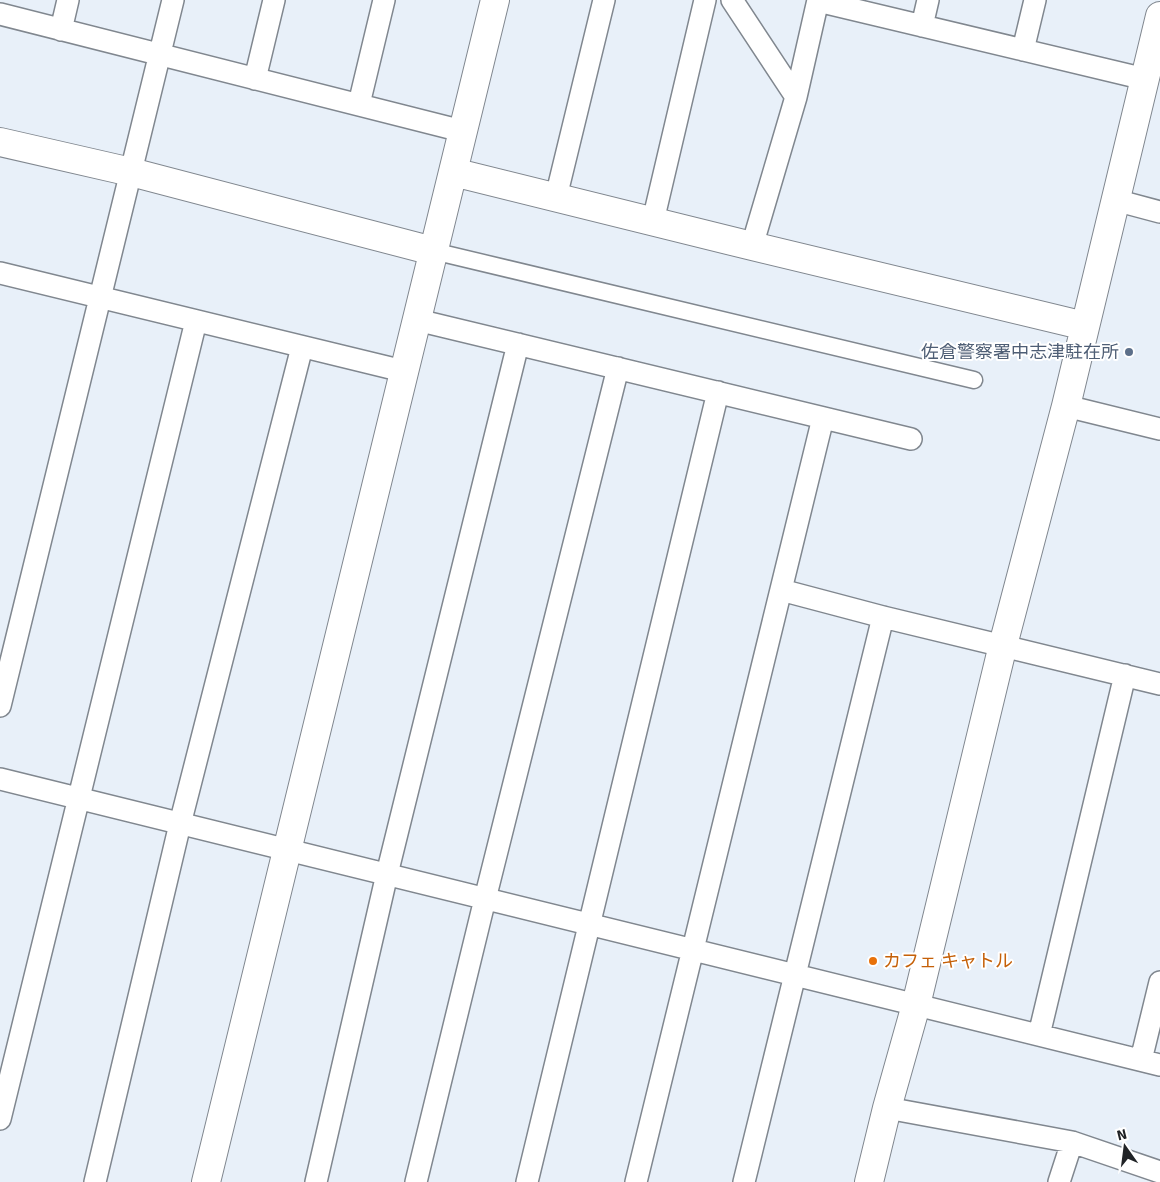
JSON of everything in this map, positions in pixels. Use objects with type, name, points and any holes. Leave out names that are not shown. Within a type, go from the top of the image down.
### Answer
[{"type":"street","points":[[61,30],[68,0]]},
{"type":"street","points":[[0,706],[173,0]]},
{"type":"street","points":[[255,79],[274,0]]},
{"type":"street","points":[[359,104],[384,0]]},
{"type":"street","points":[[206,1182],[495,0]]},
{"type":"street","points":[[556,197],[604,0]]},
{"type":"street","points":[[654,221],[705,0]]},
{"type":"street","points":[[732,0],[796,97]]},
{"type":"street","points":[[752,246],[796,97],[818,0],[1145,79]]},
{"type":"street","points":[[922,26],[928,0]]},
{"type":"street","points":[[1023,50],[1035,0]]},
{"type":"street","points":[[0,14],[462,131]]},
{"type":"street","points":[[869,1182],[916,1004],[1003,645],[1066,406],[1160,16]]},
{"type":"street","points":[[0,142],[131,172],[433,251],[974,380]]},
{"type":"street","points":[[453,172],[1085,326]]},
{"type":"street","points":[[1115,200],[1160,212]]},
{"type":"street","points":[[1,277],[99,297],[403,372]]},
{"type":"street","points":[[417,320],[911,439]]},
{"type":"street","points":[[0,1119],[196,321]]},
{"type":"street","points":[[316,1182],[387,874],[518,344]]},
{"type":"street","points":[[95,1182],[180,824],[302,347]]},
{"type":"street","points":[[416,1182],[618,368]]},
{"type":"street","points":[[527,1182],[718,392]]},
{"type":"street","points":[[1066,406],[1160,429]]},
{"type":"street","points":[[636,1182],[823,418]]},
{"type":"street","points":[[781,590],[883,617],[1160,684]]},
{"type":"street","points":[[744,1182],[883,617]]},
{"type":"street","points":[[1039,1035],[1124,675]]},
{"type":"street","points":[[0,779],[1150,1062],[1160,982]]},
{"type":"street","points":[[887,1108],[1072,1142],[1160,1172]]},
{"type":"street","points":[[1059,1182],[1072,1142]]},
{"type":"place","name":"佐倉警察署中志津駐在所","points":[[1129,352]]},
{"type":"place","name":"カフェ キャトル","points":[[873,961]]}]
